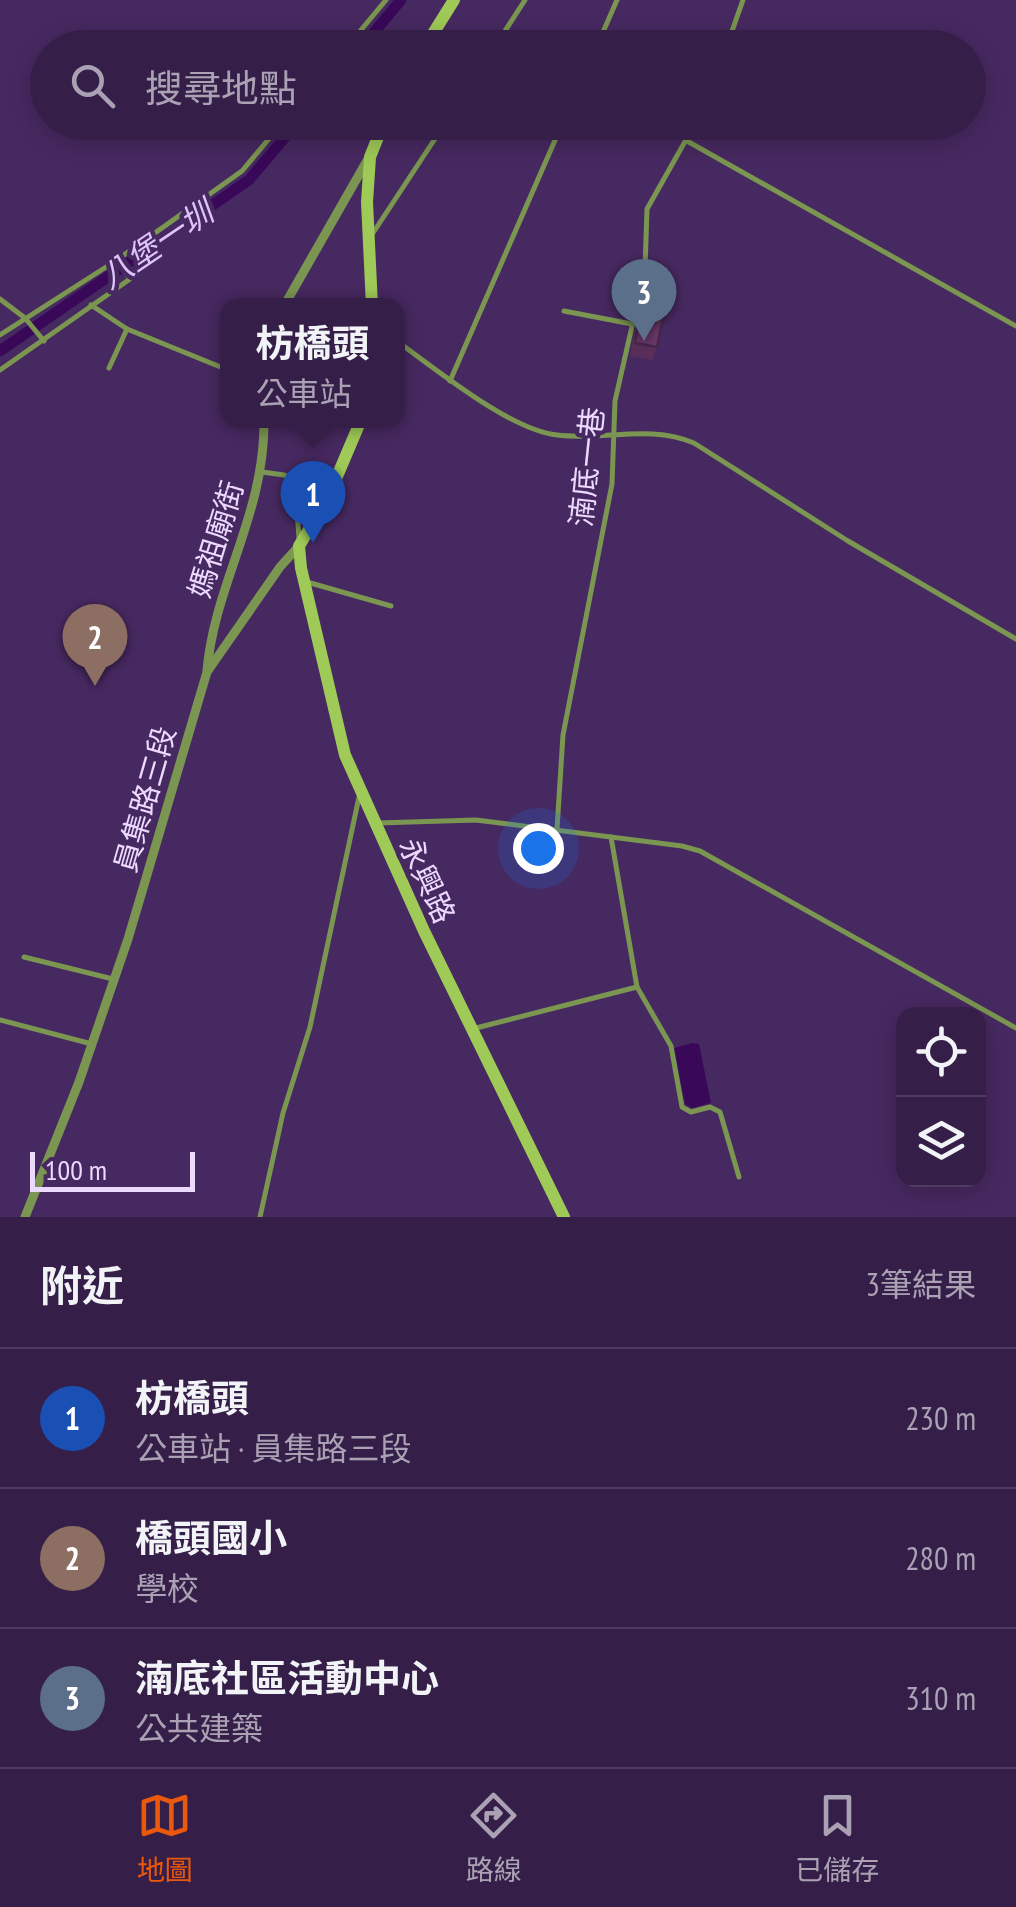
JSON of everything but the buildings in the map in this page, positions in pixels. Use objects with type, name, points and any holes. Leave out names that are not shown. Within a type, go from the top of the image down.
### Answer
[{"type":"street","points":[[435,30],[454,0]]},
{"type":"street","points":[[289,298],[377,140]]},
{"type":"street","points":[[370,157],[372,298]]},
{"type":"street","name":"媽祖廟街","points":[[207,672],[210,640],[262,472],[264,428]]},
{"type":"street","name":"員集路三段","points":[[26,1217],[114,980],[207,672],[299,546],[326,500],[358,428]]},
{"type":"street","name":"永興路","points":[[299,546],[344,755],[564,1217]]},
{"type":"lane","points":[[361,30],[386,0]]},
{"type":"lane","points":[[506,30],[526,0]]},
{"type":"lane","points":[[604,30],[617,0]]},
{"type":"lane","points":[[732,30],[742,0]]},
{"type":"lane","points":[[0,335],[117,260],[242,171],[268,140]]},
{"type":"lane","points":[[368,241],[434,140]]},
{"type":"lane","points":[[450,381],[556,140]]},
{"type":"lane","points":[[687,142],[1016,326]]},
{"type":"lane","name":"湳底一巷","points":[[556,829],[563,735],[612,484],[614,402],[645,269],[647,210],[687,142]]},
{"type":"lane","points":[[0,370],[130,278],[117,260]]},
{"type":"lane","points":[[0,299],[25,318],[44,341]]},
{"type":"lane","points":[[91,305],[127,329],[220,367]]},
{"type":"lane","points":[[564,311],[632,324]]},
{"type":"lane","points":[[109,368],[127,329]]},
{"type":"lane","points":[[405,347],[450,381],[521,424],[552,435],[586,438],[652,432],[694,444],[1016,639]]},
{"type":"lane","points":[[262,472],[294,480],[299,546]]},
{"type":"lane","points":[[304,581],[391,606]]},
{"type":"lane","points":[[260,1217],[283,1113],[310,1027],[360,792]]},
{"type":"lane","points":[[374,824],[476,820],[700,851],[1016,1028]]},
{"type":"lane","points":[[611,838],[637,986],[671,1046],[682,1107],[691,1112],[710,1107],[720,1112],[740,1177]]},
{"type":"lane","points":[[24,956],[114,980]]},
{"type":"lane","points":[[473,1028],[637,986]]},
{"type":"lane","points":[[0,1020],[92,1044]]},
{"type":"shaded area","points":[[699,1044],[711,1103],[692,1108],[685,1104],[674,1048]]},
{"type":"waterway","name":"八堡一圳","points":[[376,30],[401,0]]},
{"type":"waterway","name":"八堡一圳","points":[[0,351],[249,180],[283,140]]},
{"type":"place","name":"湳底社區活動中心","points":[[644,341]]},
{"type":"place","name":"枋橋頭","points":[[313,543]]},
{"type":"place","name":"橋頭國小","points":[[95,686]]}]
